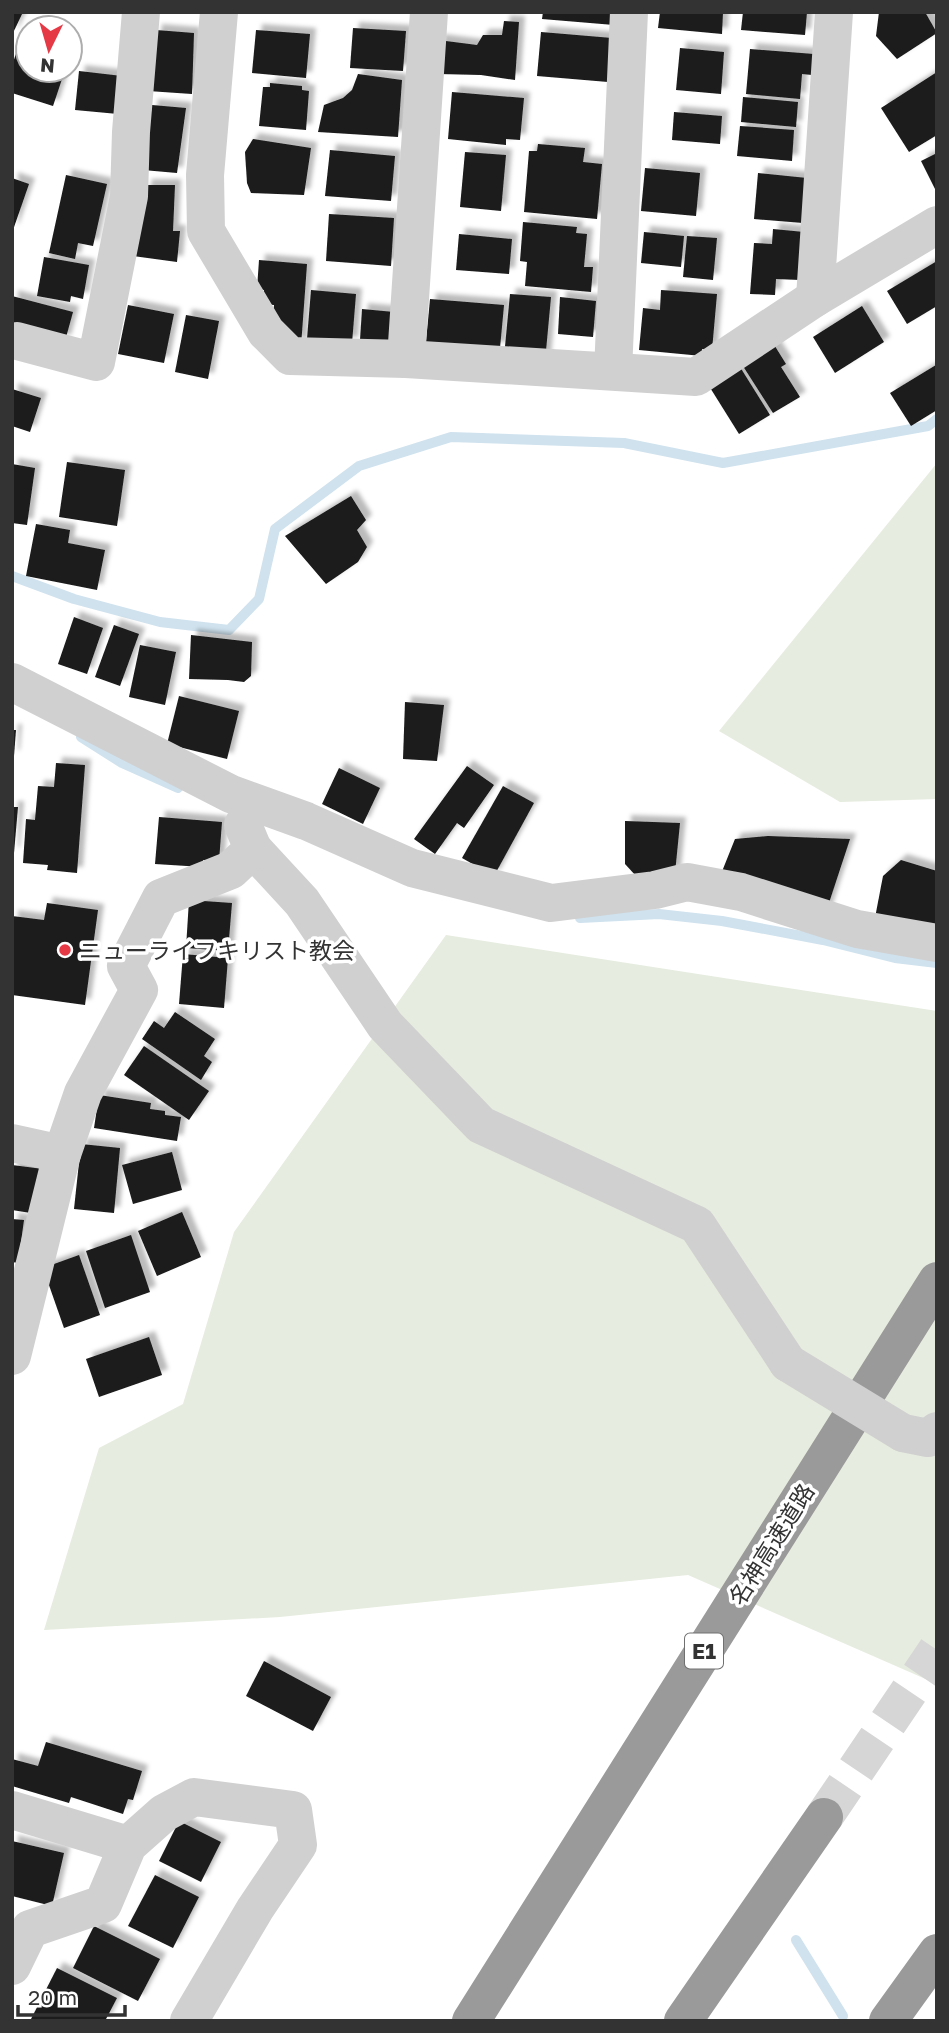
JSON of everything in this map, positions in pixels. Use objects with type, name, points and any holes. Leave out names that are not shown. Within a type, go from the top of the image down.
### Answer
[{"type":"highway","name":"名神高速道路","points":[[471,2021],[937,1281]]},
{"type":"highway","points":[[684,2021],[824,1817]]},
{"type":"highway","points":[[888,2021],[937,1953]]},
{"type":"street","points":[[17,341],[96,362],[129,196],[131,132],[141,12]]},
{"type":"street","points":[[219,12],[205,175],[206,231],[266,332],[290,356],[406,359],[696,377],[815,298],[937,225]]},
{"type":"street","points":[[406,359],[429,12]]},
{"type":"street","points":[[613,371],[629,12]]},
{"type":"street","points":[[815,298],[834,12]]},
{"type":"street","points":[[12,682],[240,817],[302,902],[385,1025],[481,1125],[696,1225],[788,1363],[920,1432]]},
{"type":"street","points":[[240,817],[306,821],[412,868],[551,903],[655,890],[687,882],[741,892],[857,929],[937,943]]},
{"type":"street","points":[[12,1356],[62,1154],[83,1093],[139,989],[126,966],[161,898],[231,870],[240,817]]},
{"type":"street","points":[[12,1143],[62,1154]]},
{"type":"street","points":[[12,1966],[30,1929],[103,1904],[128,1845],[164,1813],[194,1797],[293,1810],[298,1845],[255,1909],[189,2021]]},
{"type":"street","points":[[12,1810],[128,1845]]},
{"type":"shaded area","points":[[937,463],[937,799],[840,802],[719,731]]},
{"type":"shaded area","points":[[446,935],[937,1011],[937,1684],[688,1575],[280,1617],[44,1630],[99,1448],[183,1404],[234,1232]]},
{"type":"building","points":[[12,12],[23,12],[14,14],[12,35]]},
{"type":"building","points":[[543,12],[615,12],[614,25],[542,19]]},
{"type":"building","points":[[660,12],[723,12],[722,34],[658,28]]},
{"type":"building","points":[[743,12],[807,12],[805,35],[741,30]]},
{"type":"building","points":[[879,12],[925,12],[937,33],[897,59],[876,36]]},
{"type":"building","points":[[504,21],[519,22],[515,80],[481,75],[439,74],[438,40],[477,45],[483,35],[502,35]]},
{"type":"building","points":[[353,28],[406,31],[403,71],[350,68]]},
{"type":"building","points":[[156,30],[194,33],[192,94],[148,91]]},
{"type":"building","points":[[256,30],[310,34],[306,78],[252,73]]},
{"type":"building","points":[[541,32],[612,38],[608,82],[537,76]]},
{"type":"building","points":[[680,48],[724,52],[721,94],[676,90]]},
{"type":"building","points":[[750,49],[814,54],[812,75],[802,74],[800,99],[746,94]]},
{"type":"building","points":[[14,60],[14,84],[60,84],[53,106],[12,93]]},
{"type":"building","points":[[84,72],[122,76],[118,114],[75,110],[78,84],[84,84]]},
{"type":"building","points":[[937,72],[937,135],[909,152],[881,108]]},
{"type":"building","points":[[358,74],[402,80],[398,137],[318,132],[324,105],[343,98],[352,90]]},
{"type":"building","points":[[270,83],[302,86],[302,90],[309,91],[306,130],[259,126],[263,87],[270,87]]},
{"type":"building","points":[[452,92],[524,98],[520,140],[506,139],[506,145],[448,139]]},
{"type":"building","points":[[743,97],[798,102],[796,127],[741,122]]},
{"type":"building","points":[[152,105],[186,108],[177,173],[143,170]]},
{"type":"building","points":[[674,112],[722,116],[720,144],[672,140]]},
{"type":"building","points":[[740,126],[794,130],[792,161],[737,156]]},
{"type":"building","points":[[253,139],[311,148],[304,195],[251,193],[247,183],[245,152]]},
{"type":"building","points":[[538,144],[585,148],[583,162],[602,164],[597,219],[524,212],[529,151],[537,151]]},
{"type":"building","points":[[330,150],[395,156],[391,201],[325,196]]},
{"type":"building","points":[[465,152],[506,155],[501,211],[460,207]]},
{"type":"building","points":[[937,153],[937,193],[921,161]]},
{"type":"building","points":[[645,168],[700,173],[696,216],[641,211]]},
{"type":"building","points":[[758,173],[807,178],[803,223],[754,219]]},
{"type":"building","points":[[66,175],[107,184],[93,246],[78,243],[75,259],[49,253]]},
{"type":"building","points":[[12,178],[29,184],[13,230],[12,230]]},
{"type":"building","points":[[146,185],[175,185],[173,231],[180,231],[177,262],[133,256]]},
{"type":"building","points":[[329,214],[394,218],[391,266],[326,261]]},
{"type":"building","points":[[523,222],[577,227],[576,233],[587,234],[584,267],[593,267],[591,292],[525,286],[527,262],[520,261]]},
{"type":"building","points":[[773,229],[804,232],[800,280],[776,279],[775,295],[750,294],[754,243],[772,244]]},
{"type":"building","points":[[644,232],[684,236],[681,267],[641,263]]},
{"type":"building","points":[[459,234],[512,239],[509,274],[456,270]]},
{"type":"building","points":[[687,236],[717,238],[713,280],[683,277]]},
{"type":"building","points":[[44,257],[89,265],[83,299],[71,296],[70,302],[37,296]]},
{"type":"building","points":[[259,260],[307,264],[301,346],[272,329],[274,305],[263,304],[264,290],[257,289]]},
{"type":"building","points":[[937,261],[937,306],[907,324],[887,291]]},
{"type":"building","points":[[311,290],[356,294],[352,343],[307,339]]},
{"type":"building","points":[[661,290],[717,294],[712,350],[702,349],[702,356],[639,350],[643,308],[660,310]]},
{"type":"building","points":[[510,294],[551,297],[545,361],[504,357]]},
{"type":"building","points":[[12,296],[73,312],[65,341],[12,327]]},
{"type":"building","points":[[560,297],[596,301],[593,337],[558,334]]},
{"type":"building","points":[[430,299],[504,305],[500,348],[426,342]]},
{"type":"building","points":[[128,305],[174,314],[164,363],[118,354]]},
{"type":"building","points":[[862,306],[884,342],[835,373],[813,337]]},
{"type":"building","points":[[362,309],[394,312],[391,342],[360,340]]},
{"type":"building","points":[[186,315],[219,321],[208,379],[175,372]]},
{"type":"building","points":[[773,343],[786,364],[781,367],[800,397],[773,413],[741,363]]},
{"type":"building","points":[[936,365],[937,410],[911,426],[890,393]]},
{"type":"building","points":[[740,367],[770,415],[739,434],[709,386]]},
{"type":"building","points":[[12,389],[41,398],[30,432],[12,426]]},
{"type":"building","points":[[67,462],[125,470],[117,526],[59,517]]},
{"type":"building","points":[[12,464],[35,468],[27,525],[12,523]]},
{"type":"building","points":[[351,496],[366,520],[357,530],[367,547],[358,562],[326,584],[285,536]]},
{"type":"building","points":[[36,524],[70,530],[68,543],[105,550],[97,590],[26,576]]},
{"type":"building","points":[[74,617],[103,628],[87,674],[58,664]]},
{"type":"building","points":[[114,625],[139,634],[120,686],[95,677]]},
{"type":"building","points":[[191,635],[252,642],[251,676],[244,682],[189,679]]},
{"type":"building","points":[[140,645],[176,652],[165,705],[129,697]]},
{"type":"building","points":[[179,696],[239,711],[227,759],[167,744]]},
{"type":"building","points":[[405,702],[444,705],[437,761],[403,759]]},
{"type":"building","points":[[12,730],[16,730],[14,756],[12,756]]},
{"type":"building","points":[[56,763],[85,765],[77,873],[47,870],[48,865],[23,863],[26,819],[35,820],[38,786],[54,787]]},
{"type":"building","points":[[467,766],[494,785],[464,828],[457,823],[435,854],[414,839]]},
{"type":"building","points":[[339,768],[380,788],[363,824],[322,804]]},
{"type":"building","points":[[503,786],[534,803],[494,876],[462,858]]},
{"type":"building","points":[[12,807],[18,807],[14,853],[12,853]]},
{"type":"building","points":[[159,817],[222,822],[219,861],[203,860],[203,867],[155,864]]},
{"type":"building","points":[[625,821],[680,823],[675,873],[637,877],[625,864]]},
{"type":"building","points":[[768,836],[850,839],[826,912],[721,874],[735,839]]},
{"type":"building","points":[[901,860],[937,871],[937,921],[933,933],[874,923],[883,876]]},
{"type":"building","points":[[189,900],[232,903],[228,951],[186,948]]},
{"type":"building","points":[[47,903],[98,910],[85,1005],[12,995],[12,916],[44,920]]},
{"type":"building","points":[[183,954],[228,958],[224,1008],[179,1004]]},
{"type":"building","points":[[175,1012],[215,1039],[204,1056],[212,1062],[201,1080],[142,1039],[154,1021],[164,1028]]},
{"type":"building","points":[[144,1046],[209,1091],[189,1120],[124,1075]]},
{"type":"building","points":[[99,1095],[151,1103],[150,1109],[181,1117],[177,1141],[94,1128]]},
{"type":"building","points":[[81,1144],[120,1148],[114,1213],[74,1209]]},
{"type":"building","points":[[172,1152],[182,1190],[133,1204],[122,1165]]},
{"type":"building","points":[[12,1165],[43,1169],[37,1214],[12,1210]]},
{"type":"building","points":[[182,1212],[201,1257],[157,1276],[138,1231]]},
{"type":"building","points":[[12,1219],[24,1220],[18,1263],[12,1262]]},
{"type":"building","points":[[131,1235],[150,1292],[105,1308],[86,1251]]},
{"type":"building","points":[[79,1255],[100,1315],[64,1328],[43,1268]]},
{"type":"building","points":[[149,1337],[162,1375],[99,1397],[86,1359]]},
{"type":"building","points":[[264,1661],[331,1697],[313,1731],[246,1696]]},
{"type":"building","points":[[46,1742],[142,1771],[133,1800],[128,1799],[123,1814],[71,1797],[69,1803],[12,1786],[12,1759],[38,1766]]},
{"type":"building","points":[[179,1821],[221,1842],[201,1882],[159,1861]]},
{"type":"building","points":[[12,1841],[64,1853],[52,1906],[12,1896]]},
{"type":"building","points":[[155,1875],[199,1897],[173,1948],[128,1926]]},
{"type":"building","points":[[94,1926],[160,1959],[138,2001],[73,1968]]},
{"type":"building","points":[[57,1968],[117,1998],[105,2021],[30,2021]]},
{"type":"waterway","points":[[12,576],[74,599],[160,622],[229,630],[259,599],[275,529],[359,466],[451,437],[624,443],[723,463],[928,426],[937,419]]},
{"type":"waterway","points":[[81,737],[122,763],[178,788]]},
{"type":"waterway","points":[[580,918],[659,914],[722,921],[823,940],[895,958],[937,963]]},
{"type":"waterway","points":[[796,1940],[843,2016]]},
{"type":"tunnel","points":[[824,1817],[937,1650]]},
{"type":"place","name":"ニューライフキリスト教会","points":[[65,950]]}]
